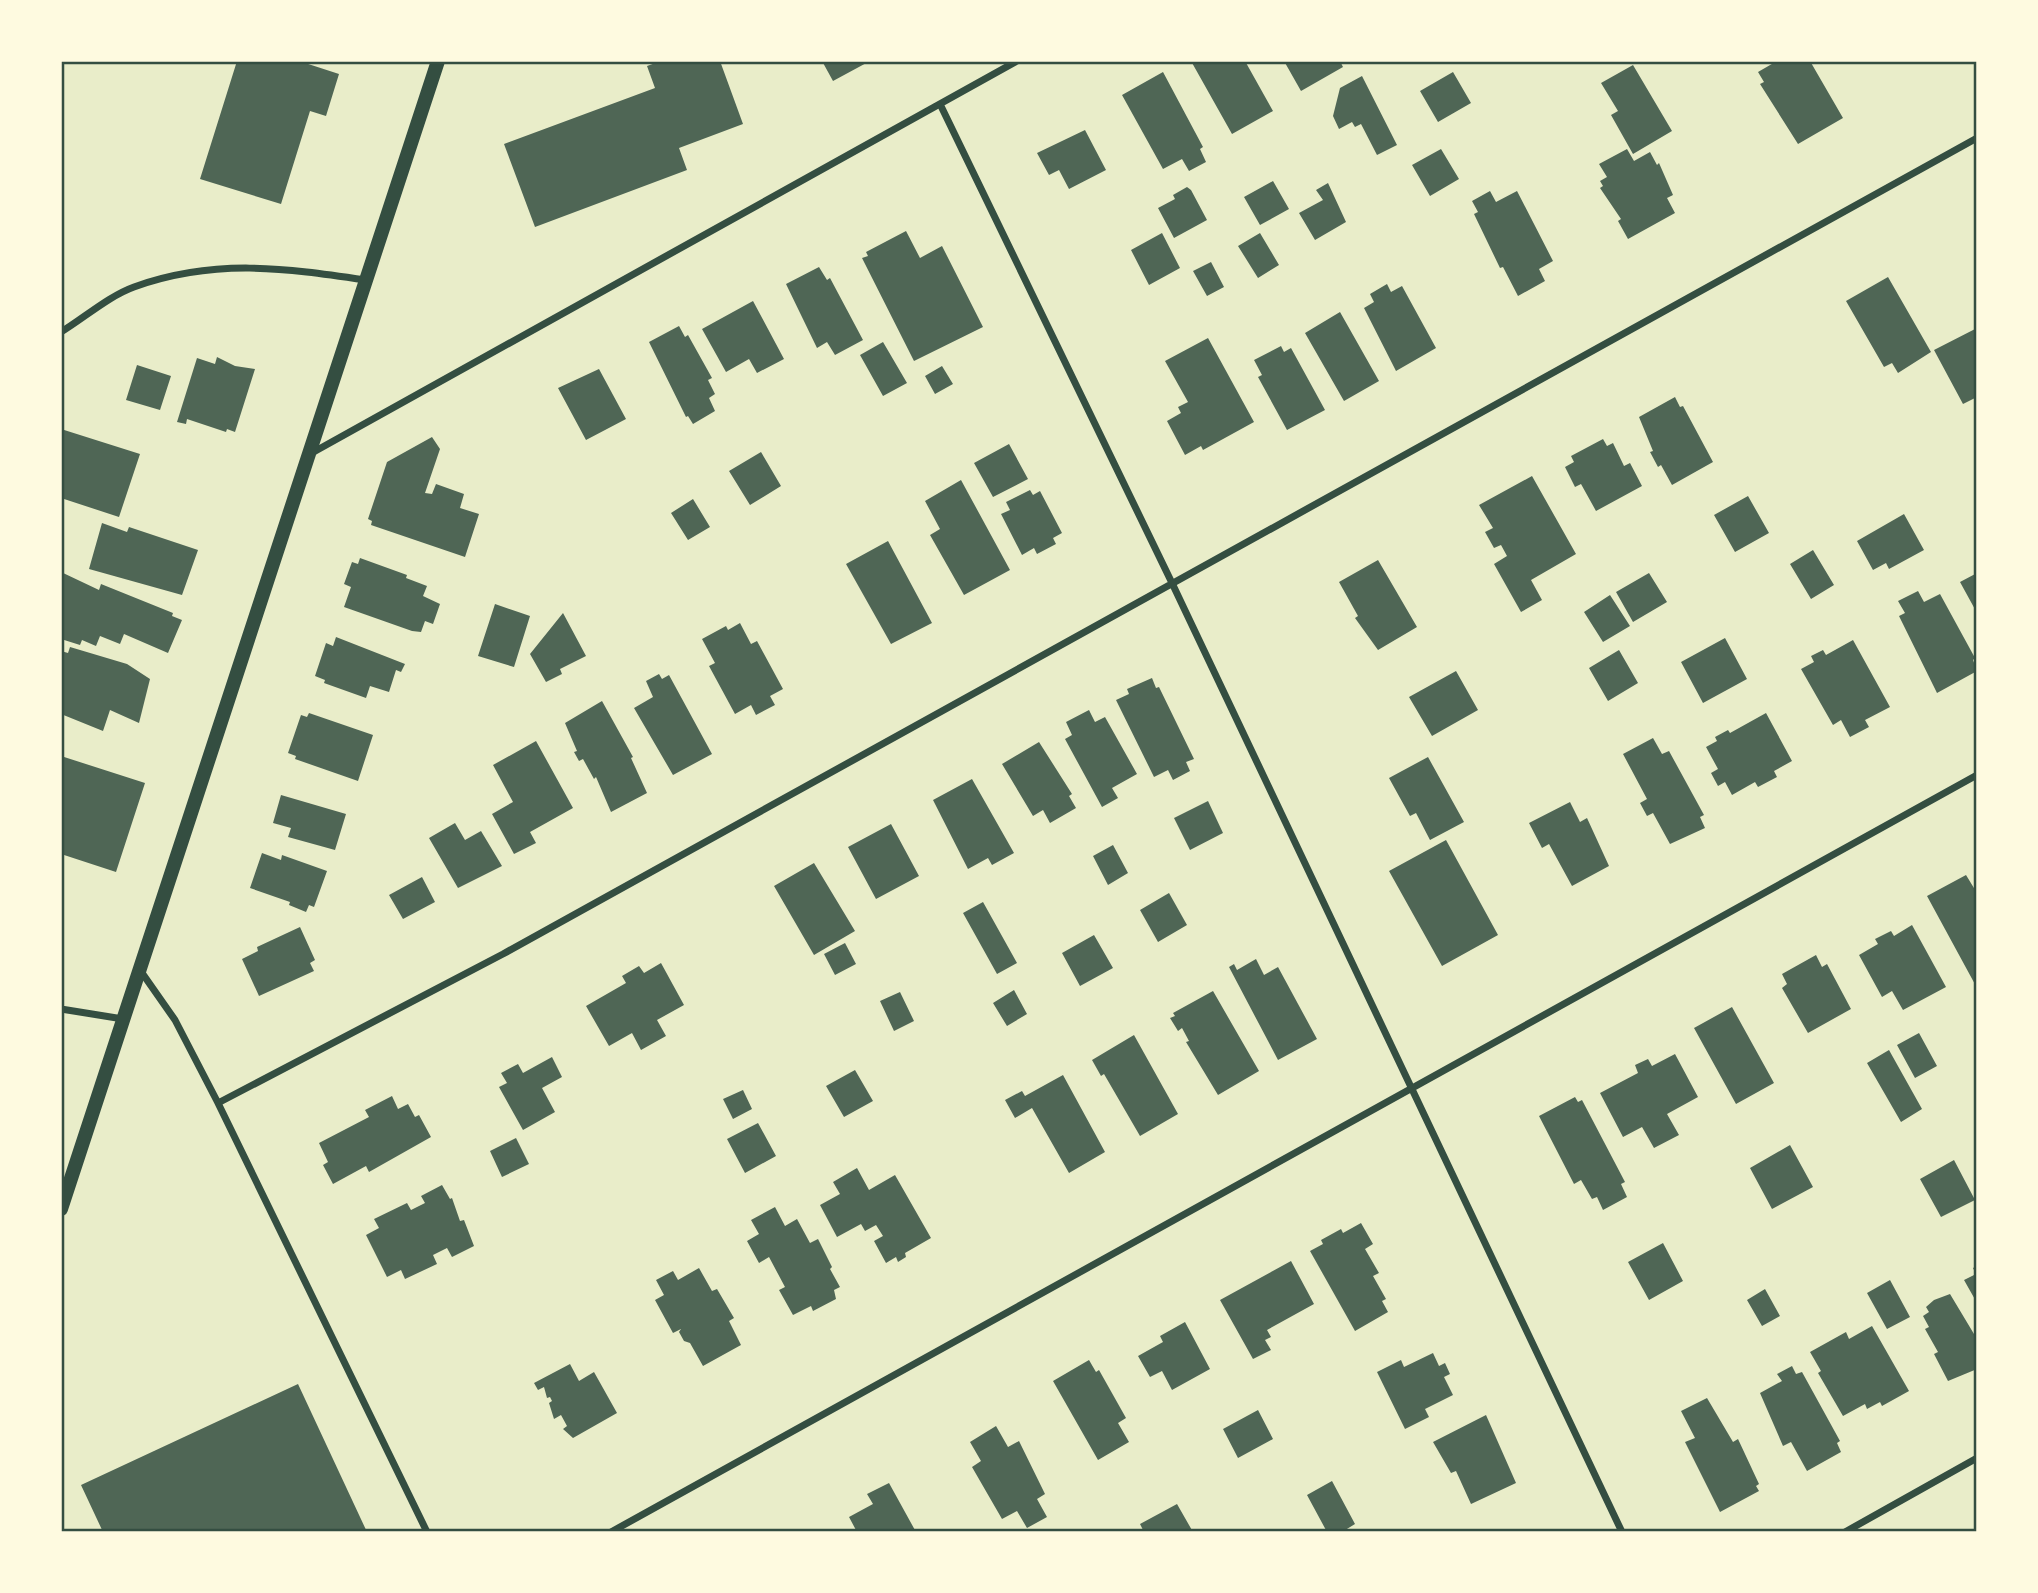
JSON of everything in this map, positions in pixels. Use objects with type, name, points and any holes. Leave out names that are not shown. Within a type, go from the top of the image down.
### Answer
[{"type":"main road","points":[[61,1209],[438,61]]},
{"type":"street","points":[[309,455],[1017,61]]},
{"type":"street","points":[[940,104],[1172,583],[1622,1532]]},
{"type":"street","points":[[218,1103],[503,954],[1977,138]]},
{"type":"street","points":[[61,332],[132,288],[200,270],[277,267],[367,280]]},
{"type":"street","points":[[611,1532],[1977,775]]},
{"type":"street","points":[[140,970],[175,1020],[218,1103],[427,1532]]},
{"type":"street","points":[[61,1009],[124,1019]]},
{"type":"street","points":[[1845,1532],[1977,1458]]},
{"type":"building","points":[[237,61],[299,61],[339,74],[326,116],[310,111],[281,204],[200,179]]},
{"type":"building","points":[[661,61],[720,61],[743,124],[679,148],[687,170],[535,227],[504,144],[655,88],[647,66]]},
{"type":"building","points":[[822,61],[870,61],[833,81]]},
{"type":"building","points":[[1191,61],[1245,61],[1273,111],[1232,134]]},
{"type":"building","points":[[1284,61],[1340,61],[1343,67],[1301,91]]},
{"type":"building","points":[[1777,61],[1810,61],[1843,118],[1798,144],[1760,84],[1764,82],[1758,72]]},
{"type":"building","points":[[1633,65],[1672,131],[1633,154],[1611,115],[1618,111],[1601,83]]},
{"type":"building","points":[[1163,72],[1203,147],[1200,149],[1206,162],[1189,171],[1182,159],[1163,169],[1122,95]]},
{"type":"building","points":[[1453,72],[1471,103],[1438,122],[1420,91]]},
{"type":"building","points":[[1362,76],[1397,145],[1377,155],[1361,124],[1355,127],[1352,122],[1339,129],[1333,116],[1340,88]]},
{"type":"building","points":[[1085,130],[1106,170],[1069,189],[1059,170],[1049,175],[1037,153]]},
{"type":"building","points":[[1441,149],[1459,179],[1430,196],[1412,165]]},
{"type":"building","points":[[1627,149],[1634,161],[1650,152],[1657,165],[1659,163],[1673,195],[1667,198],[1675,213],[1628,239],[1618,221],[1621,219],[1600,188],[1603,186],[1600,181],[1607,177],[1599,164]]},
{"type":"building","points":[[1273,181],[1289,209],[1260,225],[1244,197]]},
{"type":"building","points":[[1328,183],[1346,222],[1315,240],[1299,213],[1323,200],[1316,190]]},
{"type":"building","points":[[1187,187],[1207,220],[1174,238],[1158,208],[1175,199],[1173,195]]},
{"type":"building","points":[[1490,191],[1496,202],[1517,191],[1553,261],[1539,269],[1545,281],[1518,296],[1503,267],[1500,268],[1474,214],[1478,212],[1472,201]]},
{"type":"building","points":[[906,231],[920,258],[942,246],[983,327],[914,361],[862,258],[868,256],[866,252]]},
{"type":"building","points":[[1162,233],[1180,268],[1149,285],[1131,250]]},
{"type":"building","points":[[1260,233],[1279,265],[1258,278],[1238,246]]},
{"type":"building","points":[[1211,262],[1224,287],[1207,296],[1193,271]]},
{"type":"building","points":[[819,267],[827,280],[830,278],[863,340],[835,355],[827,342],[817,348],[786,284]]},
{"type":"building","points":[[1888,277],[1931,352],[1898,373],[1892,363],[1884,367],[1846,301]]},
{"type":"building","points":[[1387,284],[1391,292],[1402,286],[1436,348],[1396,371],[1364,308],[1374,302],[1370,294]]},
{"type":"building","points":[[753,301],[784,359],[757,373],[749,359],[726,372],[702,329]]},
{"type":"building","points":[[1340,312],[1379,381],[1344,401],[1305,333]]},
{"type":"building","points":[[679,326],[685,337],[688,335],[712,378],[708,380],[715,394],[709,398],[715,411],[693,424],[688,416],[686,417],[649,342]]},
{"type":"building","points":[[1977,328],[1977,397],[1963,404],[1934,350]]},
{"type":"building","points":[[1208,338],[1254,422],[1203,450],[1201,446],[1185,455],[1167,421],[1181,413],[1178,407],[1188,402],[1165,361]]},
{"type":"building","points":[[883,342],[907,383],[883,396],[860,355]]},
{"type":"building","points":[[1281,346],[1284,352],[1291,348],[1325,410],[1287,430],[1258,377],[1262,375],[1254,360]]},
{"type":"building","points":[[217,357],[235,366],[255,369],[235,432],[227,429],[226,432],[187,419],[186,424],[177,422],[197,358],[215,364]]},
{"type":"building","points":[[137,365],[171,376],[160,410],[126,400]]},
{"type":"building","points":[[942,366],[953,384],[935,394],[925,376]]},
{"type":"building","points":[[599,369],[626,419],[586,440],[558,388]]},
{"type":"building","points":[[1675,397],[1680,407],[1683,406],[1713,462],[1672,485],[1650,452],[1653,451],[1639,417]]},
{"type":"building","points":[[61,429],[140,454],[119,517],[61,498]]},
{"type":"building","points":[[432,437],[440,449],[425,493],[432,494],[436,484],[464,494],[460,508],[479,514],[465,557],[371,525],[372,521],[368,519],[387,462]]},
{"type":"building","points":[[1603,439],[1607,446],[1613,443],[1624,466],[1630,463],[1642,486],[1596,511],[1581,484],[1575,487],[1565,467],[1574,462],[1571,456]]},
{"type":"building","points":[[1009,444],[1028,479],[993,497],[974,463]]},
{"type":"building","points":[[761,452],[781,486],[750,505],[729,471]]},
{"type":"building","points":[[1532,476],[1576,554],[1531,580],[1542,600],[1521,612],[1494,564],[1507,556],[1501,545],[1494,548],[1485,532],[1493,528],[1479,505]]},
{"type":"building","points":[[961,480],[1010,570],[964,595],[930,535],[940,529],[925,501]]},
{"type":"building","points":[[1030,490],[1033,495],[1040,491],[1062,533],[1053,538],[1056,544],[1037,554],[1034,548],[1022,555],[1001,514],[1010,510],[1006,502]]},
{"type":"building","points":[[1748,496],[1769,533],[1735,552],[1714,515]]},
{"type":"building","points":[[693,499],[710,527],[688,540],[671,513]]},
{"type":"building","points":[[1904,514],[1924,550],[1889,569],[1886,563],[1873,570],[1857,541]]},
{"type":"building","points":[[102,523],[127,532],[129,527],[198,550],[182,595],[89,569]]},
{"type":"building","points":[[888,541],[932,623],[891,644],[846,564]]},
{"type":"building","points":[[1813,550],[1834,585],[1811,599],[1790,564]]},
{"type":"building","points":[[360,558],[407,575],[406,578],[427,586],[423,596],[440,604],[433,624],[425,621],[421,632],[412,631],[344,607],[351,587],[344,584],[352,562],[358,564]]},
{"type":"building","points":[[1378,560],[1417,627],[1378,650],[1355,618],[1358,616],[1339,582]]},
{"type":"building","points":[[61,572],[99,590],[101,584],[173,613],[172,616],[182,620],[168,653],[124,634],[120,644],[100,636],[96,646],[82,640],[80,645],[61,639]]},
{"type":"building","points":[[1649,573],[1667,602],[1633,622],[1616,592]]},
{"type":"building","points":[[1977,573],[1977,613],[1960,582]]},
{"type":"building","points":[[1918,591],[1924,602],[1940,594],[1975,658],[1973,660],[1977,671],[1937,693],[1899,616],[1905,613],[1898,601]]},
{"type":"building","points":[[1610,595],[1630,626],[1603,642],[1584,612]]},
{"type":"building","points":[[495,604],[530,616],[514,667],[478,656]]},
{"type":"building","points":[[563,613],[586,656],[560,669],[562,674],[546,682],[530,654]]},
{"type":"building","points":[[740,623],[751,644],[757,641],[783,689],[770,696],[775,705],[756,715],[751,705],[735,714],[709,666],[715,663],[702,639],[726,626],[728,630]]},
{"type":"building","points":[[336,637],[405,664],[401,672],[396,670],[389,692],[370,686],[366,698],[324,683],[325,680],[315,676],[326,643],[333,646]]},
{"type":"building","points":[[1725,638],[1747,679],[1703,703],[1681,662]]},
{"type":"building","points":[[1853,640],[1890,707],[1865,720],[1869,727],[1850,737],[1841,720],[1833,725],[1801,669],[1814,662],[1811,656],[1823,650],[1826,655]]},
{"type":"building","points":[[70,647],[127,664],[150,679],[139,723],[110,710],[103,731],[61,714],[61,651],[68,653]]},
{"type":"building","points":[[1619,650],[1638,683],[1608,701],[1589,668]]},
{"type":"building","points":[[1456,671],[1478,710],[1432,736],[1409,697]]},
{"type":"building","points":[[659,674],[662,679],[669,675],[712,754],[673,775],[634,708],[653,697],[646,681]]},
{"type":"building","points":[[1152,678],[1194,759],[1186,762],[1190,771],[1173,780],[1168,770],[1154,777],[1116,700],[1129,694],[1127,689]]},
{"type":"building","points":[[602,701],[633,757],[631,758],[647,793],[611,812],[596,777],[594,779],[583,759],[579,761],[574,752],[577,751],[565,723]]},
{"type":"building","points":[[1089,710],[1095,722],[1105,717],[1137,774],[1112,788],[1118,798],[1102,807],[1065,739],[1072,735],[1066,722]]},
{"type":"building","points":[[309,713],[373,735],[358,781],[295,759],[296,756],[288,753],[301,715],[307,717]]},
{"type":"building","points":[[1766,713],[1792,761],[1774,771],[1777,777],[1758,787],[1755,782],[1732,795],[1725,782],[1718,786],[1711,773],[1718,769],[1706,747],[1717,741],[1715,737],[1728,730],[1730,733]]},
{"type":"building","points":[[1653,738],[1662,754],[1669,751],[1704,815],[1700,817],[1705,828],[1670,844],[1653,813],[1647,816],[1640,803],[1647,799],[1623,754]]},
{"type":"building","points":[[536,741],[573,808],[530,832],[536,843],[514,854],[492,814],[513,802],[493,765]]},
{"type":"building","points":[[1039,742],[1072,794],[1069,796],[1076,808],[1050,823],[1043,810],[1033,816],[1002,764]]},
{"type":"building","points":[[61,756],[145,783],[116,872],[61,854]]},
{"type":"building","points":[[1428,757],[1464,822],[1430,840],[1416,813],[1410,816],[1389,778]]},
{"type":"building","points":[[972,779],[1014,853],[992,865],[988,858],[968,869],[933,800]]},
{"type":"building","points":[[281,795],[346,814],[335,850],[288,837],[291,828],[273,823]]},
{"type":"building","points":[[1208,801],[1223,833],[1190,850],[1174,818]]},
{"type":"building","points":[[1570,802],[1580,822],[1587,818],[1609,866],[1572,886],[1549,844],[1542,848],[1529,823]]},
{"type":"building","points":[[455,823],[465,840],[481,831],[502,866],[458,888],[429,838]]},
{"type":"building","points":[[891,824],[919,876],[876,899],[848,847]]},
{"type":"building","points":[[1446,840],[1498,935],[1442,966],[1389,871]]},
{"type":"building","points":[[1113,845],[1128,873],[1108,885],[1093,856]]},
{"type":"building","points":[[262,853],[281,860],[282,855],[327,871],[314,907],[309,905],[306,912],[289,905],[290,902],[250,888]]},
{"type":"building","points":[[814,863],[855,931],[814,955],[774,886]]},
{"type":"building","points":[[1966,875],[1977,893],[1977,988],[1927,896]]},
{"type":"building","points":[[422,877],[435,902],[403,919],[389,895]]},
{"type":"building","points":[[1169,893],[1187,925],[1158,942],[1140,910]]},
{"type":"building","points":[[983,902],[1017,963],[997,974],[963,913]]},
{"type":"building","points":[[1912,925],[1946,987],[1903,1010],[1892,991],[1882,997],[1859,955],[1878,944],[1875,939],[1891,931],[1894,936]]},
{"type":"building","points":[[300,927],[315,960],[310,963],[314,971],[259,996],[242,959],[258,951],[257,947]]},
{"type":"building","points":[[1094,935],[1113,968],[1080,986],[1062,953]]},
{"type":"building","points":[[845,943],[856,964],[835,975],[824,954]]},
{"type":"building","points":[[1816,955],[1822,967],[1827,964],[1851,1009],[1808,1033],[1782,988],[1787,984],[1782,974]]},
{"type":"building","points":[[1256,959],[1264,975],[1278,967],[1317,1039],[1278,1060],[1229,967],[1234,964],[1237,970]]},
{"type":"building","points":[[661,963],[684,1005],[657,1020],[666,1036],[641,1050],[632,1033],[609,1046],[586,1006],[626,983],[622,976],[639,966],[644,973]]},
{"type":"building","points":[[1014,990],[1027,1014],[1007,1026],[993,1003]]},
{"type":"building","points":[[1213,991],[1259,1071],[1218,1095],[1186,1042],[1189,1041],[1182,1028],[1178,1031],[1170,1018],[1175,1016],[1173,1013]]},
{"type":"building","points":[[900,992],[914,1021],[894,1031],[880,1001]]},
{"type":"building","points":[[1732,1007],[1774,1083],[1736,1104],[1694,1028]]},
{"type":"building","points":[[1919,1033],[1937,1066],[1915,1078],[1897,1045]]},
{"type":"building","points":[[1134,1035],[1178,1114],[1140,1136],[1104,1074],[1101,1076],[1092,1060]]},
{"type":"building","points":[[1889,1050],[1922,1109],[1901,1122],[1867,1063]]},
{"type":"building","points":[[1675,1054],[1698,1097],[1667,1114],[1679,1135],[1654,1148],[1642,1127],[1623,1137],[1600,1093],[1638,1073],[1635,1065],[1648,1059],[1652,1066]]},
{"type":"building","points":[[552,1057],[562,1077],[542,1088],[555,1112],[523,1130],[499,1087],[507,1083],[501,1073],[518,1064],[523,1073]]},
{"type":"building","points":[[855,1070],[873,1101],[844,1117],[826,1086]]},
{"type":"building","points":[[1063,1075],[1105,1152],[1069,1173],[1032,1108],[1015,1118],[1005,1100],[1022,1091],[1025,1096]]},
{"type":"building","points":[[743,1090],[752,1109],[733,1119],[723,1099]]},
{"type":"building","points":[[392,1096],[398,1109],[408,1104],[415,1117],[419,1115],[431,1137],[369,1172],[366,1166],[333,1184],[323,1165],[328,1162],[319,1143],[369,1117],[365,1110]]},
{"type":"building","points":[[1575,1097],[1578,1102],[1582,1100],[1625,1182],[1621,1184],[1627,1197],[1603,1210],[1597,1197],[1592,1199],[1581,1180],[1574,1184],[1539,1116]]},
{"type":"building","points":[[758,1123],[776,1156],[745,1173],[727,1139]]},
{"type":"building","points":[[516,1138],[529,1164],[502,1177],[490,1151]]},
{"type":"building","points":[[1790,1145],[1813,1187],[1772,1209],[1750,1168]]},
{"type":"building","points":[[1954,1160],[1975,1200],[1941,1217],[1920,1179]]},
{"type":"building","points":[[857,1168],[869,1190],[895,1175],[931,1238],[905,1253],[906,1257],[898,1262],[896,1257],[886,1263],[874,1241],[883,1236],[876,1225],[865,1231],[861,1224],[837,1237],[820,1205],[840,1194],[833,1182]]},
{"type":"building","points":[[442,1185],[450,1199],[452,1198],[460,1221],[464,1220],[474,1246],[452,1257],[447,1248],[433,1255],[437,1264],[405,1279],[401,1270],[387,1277],[366,1235],[379,1228],[374,1219],[407,1203],[411,1210],[425,1203],[421,1196]]},
{"type":"building","points":[[775,1207],[785,1226],[797,1219],[810,1243],[818,1239],[840,1287],[834,1290],[836,1299],[813,1311],[811,1306],[793,1315],[779,1290],[785,1287],[769,1257],[759,1263],[747,1241],[759,1234],[751,1220]]},
{"type":"building","points":[[1361,1223],[1373,1244],[1365,1249],[1379,1273],[1373,1276],[1386,1299],[1382,1301],[1388,1312],[1355,1331],[1310,1251],[1323,1244],[1321,1240],[1341,1229],[1343,1233]]},
{"type":"building","points":[[1663,1243],[1683,1281],[1649,1300],[1628,1262]]},
{"type":"building","points":[[1291,1261],[1314,1304],[1267,1330],[1271,1337],[1265,1340],[1271,1350],[1253,1359],[1220,1300]]},
{"type":"building","points":[[1977,1266],[1977,1303],[1964,1280],[1976,1274],[1973,1268]]},
{"type":"building","points":[[699,1268],[712,1291],[717,1289],[734,1318],[729,1321],[741,1345],[703,1366],[690,1343],[684,1341],[679,1332],[681,1329],[673,1333],[655,1300],[664,1295],[656,1280],[673,1271],[678,1280]]},
{"type":"building","points":[[1890,1280],[1910,1317],[1887,1329],[1867,1293]]},
{"type":"building","points":[[1765,1289],[1780,1316],[1762,1326],[1747,1300]]},
{"type":"building","points":[[1950,1294],[1977,1339],[1977,1369],[1948,1381],[1934,1354],[1938,1352],[1925,1329],[1929,1327],[1923,1316],[1929,1312],[1926,1307],[1934,1300]]},
{"type":"building","points":[[1185,1322],[1210,1369],[1172,1390],[1162,1371],[1150,1377],[1138,1356],[1163,1342],[1160,1336]]},
{"type":"building","points":[[1872,1326],[1909,1391],[1882,1406],[1880,1402],[1867,1409],[1865,1404],[1843,1416],[1818,1373],[1821,1371],[1810,1352],[1846,1332],[1849,1339]]},
{"type":"building","points":[[1433,1353],[1439,1366],[1445,1363],[1450,1374],[1444,1377],[1453,1395],[1425,1409],[1429,1417],[1405,1429],[1377,1372],[1401,1360],[1404,1367]]},
{"type":"building","points":[[1089,1360],[1096,1372],[1099,1370],[1126,1418],[1118,1423],[1129,1442],[1098,1460],[1053,1381]]},
{"type":"building","points":[[570,1364],[579,1381],[594,1372],[617,1413],[573,1438],[563,1429],[567,1426],[561,1415],[554,1419],[549,1403],[552,1401],[550,1397],[547,1398],[544,1387],[538,1390],[534,1383]]},
{"type":"building","points":[[1792,1366],[1796,1374],[1802,1372],[1840,1441],[1837,1443],[1841,1452],[1807,1471],[1791,1442],[1783,1446],[1760,1393],[1782,1381],[1777,1374]]},
{"type":"building","points":[[298,1384],[367,1532],[103,1532],[81,1485]]},
{"type":"building","points":[[1707,1398],[1733,1442],[1738,1439],[1759,1484],[1756,1486],[1759,1491],[1720,1512],[1685,1442],[1695,1438],[1681,1411]]},
{"type":"building","points":[[1258,1410],[1273,1439],[1238,1458],[1223,1429]]},
{"type":"building","points":[[1486,1415],[1516,1483],[1471,1504],[1456,1471],[1451,1473],[1433,1442]]},
{"type":"building","points":[[996,1426],[1008,1447],[1019,1441],[1045,1494],[1037,1499],[1047,1517],[1027,1528],[1017,1511],[1002,1519],[972,1467],[981,1461],[970,1442]]},
{"type":"building","points":[[1332,1481],[1355,1524],[1342,1532],[1327,1532],[1307,1495]]},
{"type":"building","points":[[889,1483],[916,1532],[857,1532],[849,1517],[873,1504],[867,1494]]},
{"type":"building","points":[[1177,1504],[1193,1532],[1144,1532],[1140,1524]]}]
